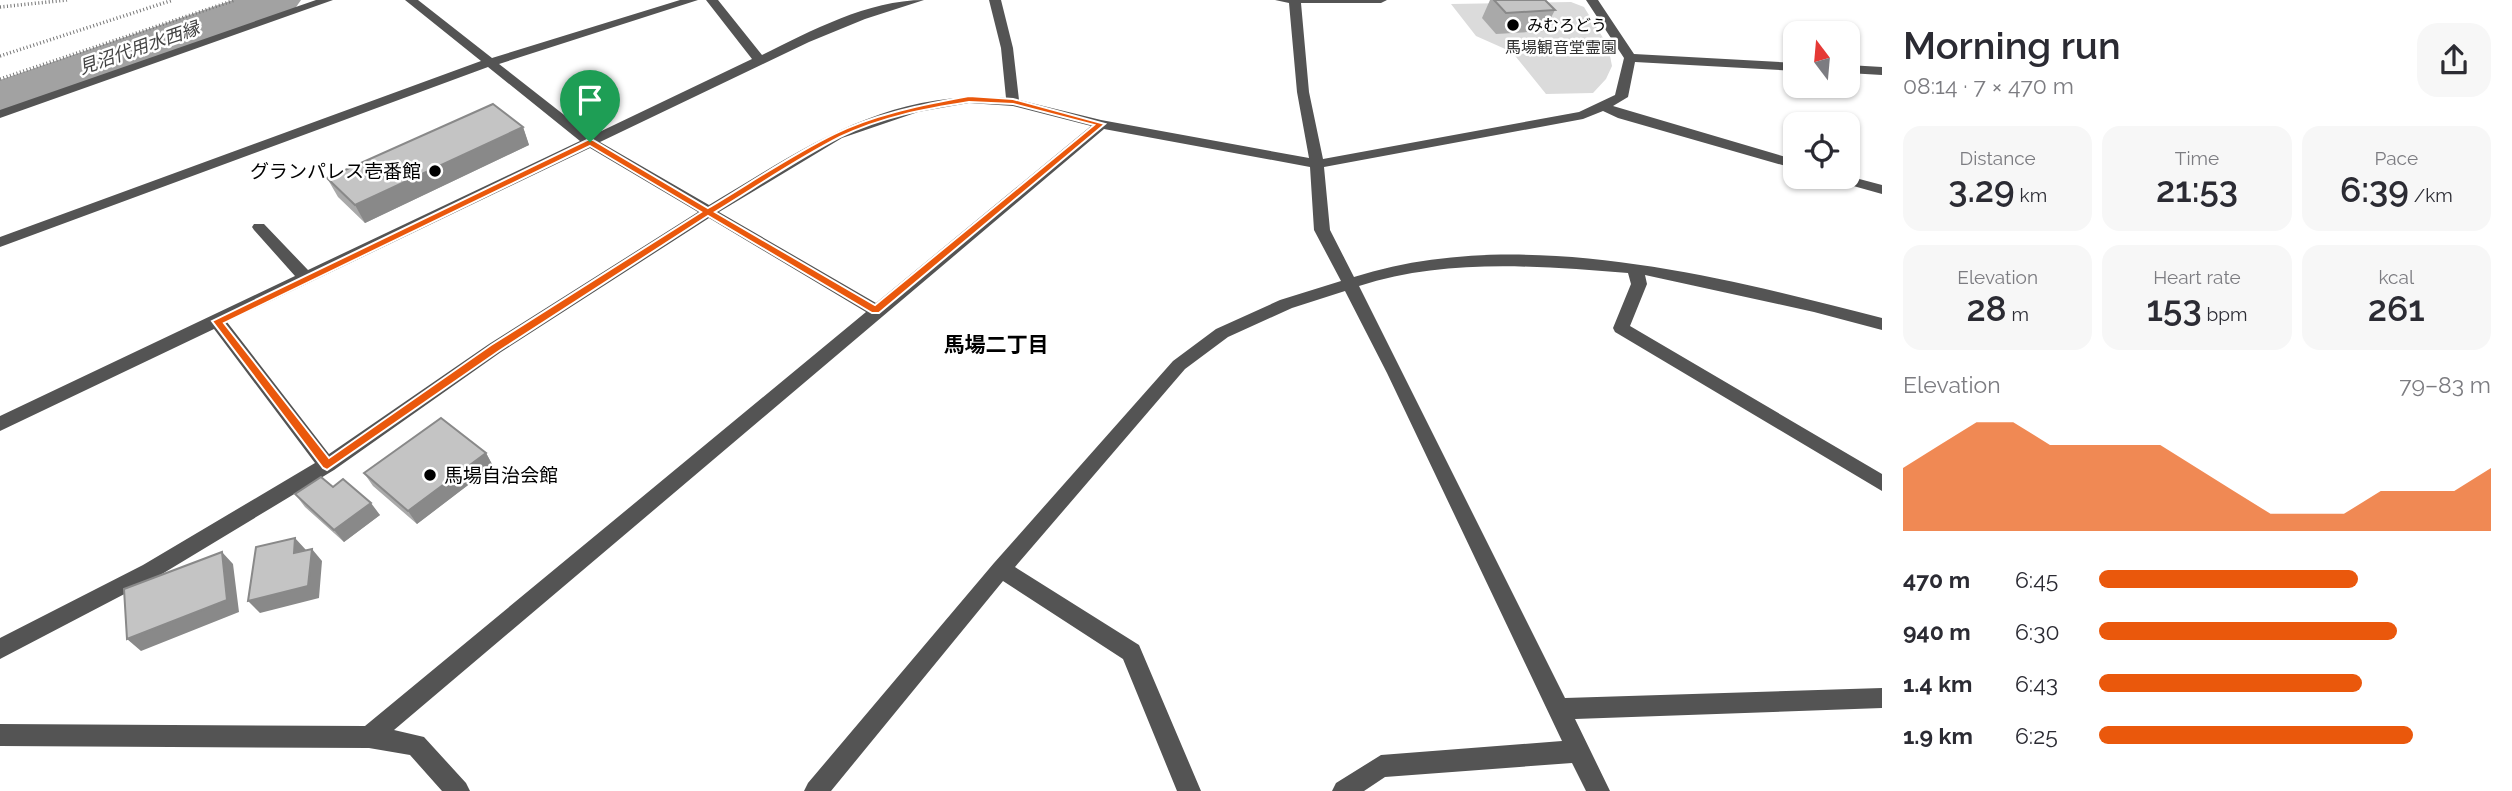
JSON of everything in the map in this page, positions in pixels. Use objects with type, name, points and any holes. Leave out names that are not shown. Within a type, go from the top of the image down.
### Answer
[{"type":"street","points":[[0,114],[327,0]]},
{"type":"street","points":[[411,0],[590,142],[876,310]]},
{"type":"street","points":[[0,242],[491,62],[692,0]]},
{"type":"street","points":[[712,0],[760,61]]},
{"type":"street","points":[[0,425],[760,61],[861,16],[918,0]]},
{"type":"street","points":[[995,0],[1007,48],[1013,102]]},
{"type":"street","points":[[1381,0],[1291,0],[1303,92],[1317,163],[1322,230],[1598,791]]},
{"type":"street","points":[[0,649],[150,572],[327,465],[495,348],[708,212],[837,135],[916,108],[969,99],[1013,102],[1101,124],[1317,163],[1583,115],[1621,97],[1630,58],[1592,0]]},
{"type":"street","points":[[1630,58],[1783,66]]},
{"type":"street","points":[[1860,70],[1882,71]]},
{"type":"street","points":[[1603,106],[1623,115],[1783,161]]},
{"type":"street","points":[[369,737],[1101,124]]},
{"type":"street","points":[[1860,184],[1882,190]]},
{"type":"street","points":[[259,227],[307,279]]},
{"type":"street","points":[[816,791],[1002,569],[1180,365],[1222,333],[1286,304],[1377,275],[1441,264],[1529,260],[1635,268],[1814,306],[1882,324]]},
{"type":"street","points":[[1635,268],[1639,284],[1621,328],[1882,482]]},
{"type":"street","points":[[217,321],[327,465]]},
{"type":"street","points":[[1002,569],[1131,652],[1189,791]]},
{"type":"street","points":[[1558,709],[1882,698]]},
{"type":"street","points":[[0,736],[369,737],[416,745],[458,791]]},
{"type":"street","points":[[1343,791],[1381,766],[1578,751]]},
{"type":"path","points":[[0,7],[67,0]]},
{"type":"path","points":[[0,56],[173,0]]},
{"type":"path","points":[[0,79],[235,0]]},
{"type":"green space","name":"馬場観音堂霊園","points":[[1571,2],[1584,7],[1608,46],[1612,66],[1606,79],[1593,93],[1546,94],[1512,52],[1476,36],[1451,4]]},
{"type":"building","points":[[1494,0],[1545,0],[1555,10],[1506,13]]},
{"type":"building","points":[[493,104],[523,127],[355,205],[327,178]]},
{"type":"building","points":[[441,418],[486,453],[408,511],[364,473]]},
{"type":"building","points":[[321,477],[333,487],[343,479],[371,503],[334,530],[295,494]]},
{"type":"building","points":[[295,538],[294,553],[312,549],[308,586],[248,601],[256,547]]},
{"type":"building","points":[[222,552],[227,600],[127,639],[124,589]]},
{"type":"waterway","name":"見沼代用水西縁","points":[[0,97],[278,0]]},
{"type":"place","name":"みむろどう","points":[[1513,25]]},
{"type":"place","name":"グランパレス壱番館","points":[[435,171]]},
{"type":"place","name":"馬場自治会館","points":[[430,475]]},
{"type":"district","name":"馬場二丁目","points":[[996,345]]},
{"type":"route","points":[[590,142],[217,321],[327,465],[495,348],[708,212],[837,135],[916,108],[969,99],[1013,102],[1101,124],[876,310],[708,212],[696,205],[590,142]]}]
